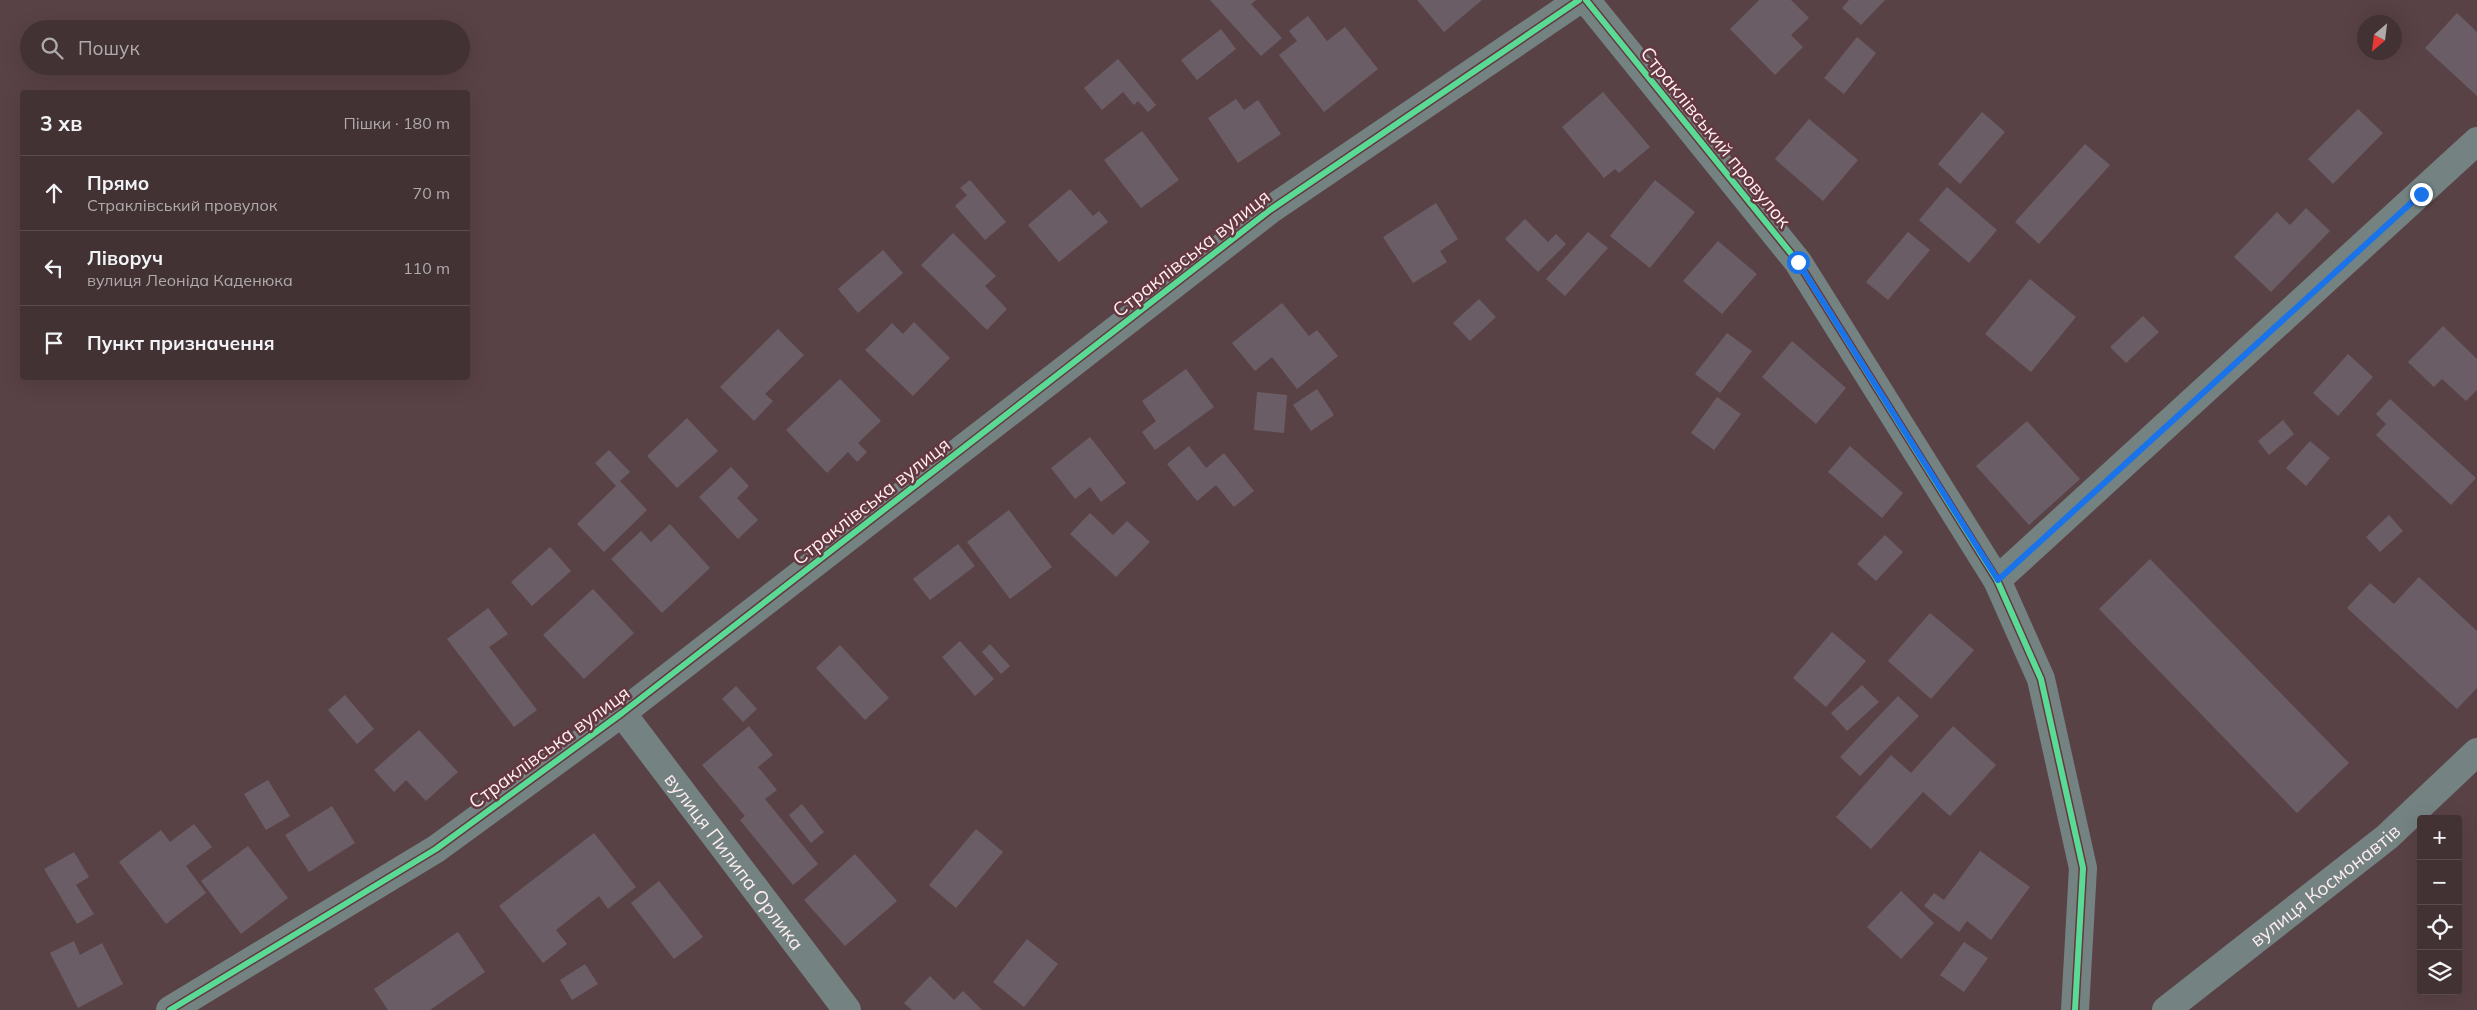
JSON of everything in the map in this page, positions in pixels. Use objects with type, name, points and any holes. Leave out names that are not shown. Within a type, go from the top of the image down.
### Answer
[{"type":"street","name":"Страклівська вулиця","points":[[173,1009],[436,848],[622,713],[1270,210],[1579,0]]},
{"type":"street","name":"Страклівський провулок","points":[[1586,0],[1798,262],[1998,580],[2042,679],[2083,868],[2075,1010]]},
{"type":"street","points":[[1998,580],[2477,142]]},
{"type":"street","name":"вулиця Пилипа Орлика","points":[[622,713],[847,1010]]},
{"type":"street","name":"вулиця Космонавтів","points":[[2166,1010],[2387,837],[2477,752]]},
{"type":"building","points":[[1210,0],[1256,0],[1251,4],[1282,38],[1261,56]]},
{"type":"building","points":[[1417,0],[1482,0],[1444,32]]},
{"type":"building","points":[[1759,0],[1791,0],[1809,18],[1791,35],[1803,47],[1775,75],[1730,29]]},
{"type":"building","points":[[1849,0],[1885,0],[1861,25],[1842,8]]},
{"type":"building","points":[[2457,13],[2477,32],[2477,96],[2425,48]]},
{"type":"building","points":[[1308,16],[1327,41],[1345,27],[1378,69],[1324,112],[1279,55],[1297,41],[1289,31]]},
{"type":"building","points":[[1221,29],[1236,49],[1197,80],[1181,60]]},
{"type":"building","points":[[1857,37],[1876,53],[1844,94],[1824,78]]},
{"type":"building","points":[[1118,59],[1156,105],[1148,112],[1138,101],[1134,105],[1123,92],[1102,110],[1084,88]]},
{"type":"building","points":[[1603,92],[1650,147],[1619,173],[1615,169],[1604,178],[1562,127]]},
{"type":"building","points":[[1236,99],[1244,110],[1258,100],[1281,134],[1238,163],[1208,118]]},
{"type":"building","points":[[2358,109],[2383,133],[2333,184],[2308,159]]},
{"type":"building","points":[[1982,112],[2005,132],[1960,184],[1938,164]]},
{"type":"building","points":[[1809,119],[1858,160],[1823,201],[1775,159]]},
{"type":"building","points":[[1142,131],[1179,180],[1141,208],[1104,160]]},
{"type":"building","points":[[2085,144],[2110,165],[2039,244],[2015,222]]},
{"type":"building","points":[[970,180],[1006,222],[985,240],[955,206],[967,195],[960,188]]},
{"type":"building","points":[[1655,180],[1695,212],[1650,268],[1610,236]]},
{"type":"building","points":[[1947,187],[1997,230],[1969,263],[1919,220]]},
{"type":"building","points":[[1070,189],[1093,216],[1099,211],[1108,222],[1059,262],[1028,225]]},
{"type":"building","points":[[1436,203],[1458,239],[1440,251],[1447,262],[1413,283],[1383,237]]},
{"type":"building","points":[[2306,208],[2330,231],[2271,292],[2234,257],[2277,212],[2290,225]]},
{"type":"building","points":[[1525,219],[1548,242],[1556,234],[1566,244],[1538,272],[1505,239]]},
{"type":"building","points":[[1588,232],[1608,248],[1565,296],[1546,279]]},
{"type":"building","points":[[1908,232],[1930,250],[1888,300],[1866,282]]},
{"type":"building","points":[[953,233],[996,276],[985,286],[1007,309],[987,330],[921,265]]},
{"type":"building","points":[[1718,241],[1757,274],[1722,314],[1683,281]]},
{"type":"building","points":[[883,250],[903,273],[858,313],[838,289]]},
{"type":"building","points":[[2030,279],[2076,317],[2031,372],[1985,334]]},
{"type":"building","points":[[1479,299],[1496,317],[1470,341],[1453,323]]},
{"type":"building","points":[[1282,303],[1309,336],[1317,330],[1338,356],[1297,389],[1272,357],[1255,371],[1232,343]]},
{"type":"building","points":[[2143,316],[2159,332],[2126,363],[2110,347]]},
{"type":"building","points":[[914,322],[950,358],[913,396],[865,350],[892,323],[903,334]]},
{"type":"building","points":[[2443,326],[2477,359],[2477,390],[2466,401],[2442,379],[2434,387],[2408,362]]},
{"type":"building","points":[[778,329],[804,355],[765,394],[773,401],[754,421],[720,387]]},
{"type":"building","points":[[1727,333],[1752,351],[1720,393],[1695,374]]},
{"type":"building","points":[[1792,341],[1846,388],[1816,424],[1762,377]]},
{"type":"building","points":[[2348,354],[2373,377],[2338,416],[2313,393]]},
{"type":"building","points":[[1186,369],[1214,407],[1155,450],[1142,432],[1156,421],[1142,401]]},
{"type":"building","points":[[840,379],[881,421],[858,443],[867,452],[857,462],[848,452],[827,473],[786,430]]},
{"type":"building","points":[[1317,389],[1334,415],[1311,431],[1293,405]]},
{"type":"building","points":[[1257,392],[1287,395],[1284,433],[1254,430]]},
{"type":"building","points":[[1717,397],[1741,414],[1714,450],[1691,433]]},
{"type":"building","points":[[2390,399],[2476,478],[2451,505],[2376,435],[2386,424],[2376,414]]},
{"type":"building","points":[[687,418],[718,451],[677,488],[647,456]]},
{"type":"building","points":[[2283,420],[2294,434],[2269,455],[2258,441]]},
{"type":"building","points":[[2027,421],[2080,479],[2029,525],[1976,466]]},
{"type":"building","points":[[1090,437],[1126,483],[1101,502],[1090,487],[1075,499],[1051,468]]},
{"type":"building","points":[[2310,441],[2330,458],[2306,486],[2286,468]]},
{"type":"building","points":[[1189,446],[1206,468],[1224,453],[1254,491],[1234,507],[1216,485],[1197,501],[1167,464]]},
{"type":"building","points":[[1850,446],[1903,493],[1882,518],[1828,472]]},
{"type":"building","points":[[609,450],[630,472],[620,481],[647,510],[604,552],[577,524],[616,486],[595,463]]},
{"type":"building","points":[[731,467],[749,486],[737,498],[758,520],[738,539],[699,497]]},
{"type":"building","points":[[1009,510],[1052,567],[1010,599],[967,542]]},
{"type":"building","points":[[1090,513],[1113,535],[1127,521],[1150,542],[1116,577],[1070,534]]},
{"type":"building","points":[[2389,515],[2403,531],[2380,552],[2366,537]]},
{"type":"building","points":[[670,524],[710,568],[662,613],[611,559],[641,531],[651,542]]},
{"type":"building","points":[[1885,535],[1903,552],[1876,581],[1857,564]]},
{"type":"building","points":[[958,544],[975,566],[930,600],[913,579]]},
{"type":"building","points":[[550,547],[571,571],[532,606],[511,582]]},
{"type":"building","points":[[2150,559],[2349,763],[2297,813],[2099,609]]},
{"type":"building","points":[[2419,577],[2477,631],[2477,688],[2457,709],[2347,608],[2370,583],[2394,604]]},
{"type":"building","points":[[593,589],[634,633],[584,679],[543,635]]},
{"type":"building","points":[[488,608],[508,634],[489,647],[537,710],[514,727],[447,639]]},
{"type":"building","points":[[1930,613],[1974,650],[1931,699],[1888,661]]},
{"type":"building","points":[[1832,632],[1866,661],[1826,707],[1793,678]]},
{"type":"building","points":[[960,641],[994,679],[975,696],[942,657]]},
{"type":"building","points":[[990,644],[1010,666],[1001,674],[982,652]]},
{"type":"building","points":[[840,645],[889,698],[865,720],[816,668]]},
{"type":"building","points":[[1862,685],[1879,702],[1847,731],[1831,713]]},
{"type":"building","points":[[736,686],[757,709],[743,722],[722,699]]},
{"type":"building","points":[[345,695],[374,729],[357,744],[328,710]]},
{"type":"building","points":[[1898,696],[1919,716],[1860,776],[1840,757]]},
{"type":"building","points":[[749,726],[773,755],[758,767],[777,790],[765,799],[818,864],[793,885],[740,820],[745,816],[702,765]]},
{"type":"building","points":[[1953,726],[1996,765],[1950,816],[1923,792],[1871,849],[1836,817],[1891,755],[1911,773]]},
{"type":"building","points":[[419,730],[458,772],[426,801],[406,780],[394,792],[374,770]]},
{"type":"building","points":[[268,780],[290,816],[266,830],[244,794]]},
{"type":"building","points":[[802,804],[824,832],[811,843],[789,815]]},
{"type":"building","points":[[332,806],[355,843],[309,872],[285,835]]},
{"type":"building","points":[[194,824],[212,847],[186,866],[206,893],[166,924],[119,862],[161,830],[170,842]]},
{"type":"building","points":[[976,829],[1003,852],[956,908],[929,885]]},
{"type":"building","points":[[594,833],[636,887],[608,909],[599,896],[556,930],[567,944],[543,963],[499,906]]},
{"type":"building","points":[[248,846],[288,898],[241,934],[201,881]]},
{"type":"building","points":[[1980,851],[2030,887],[1991,940],[1967,921],[1959,932],[1924,906],[1934,893],[1944,900]]},
{"type":"building","points":[[74,852],[89,877],[76,885],[94,914],[77,924],[44,869]]},
{"type":"building","points":[[855,854],[897,901],[845,946],[804,900]]},
{"type":"building","points":[[659,881],[703,937],[674,959],[631,903]]},
{"type":"building","points":[[1901,891],[1934,923],[1901,959],[1867,927]]},
{"type":"building","points":[[458,932],[485,972],[430,1010],[388,1010],[374,989]]},
{"type":"building","points":[[1027,939],[1058,964],[1024,1007],[993,982]]},
{"type":"building","points":[[74,941],[80,955],[102,943],[123,984],[78,1008],[50,953]]},
{"type":"building","points":[[1964,942],[1988,958],[1964,992],[1940,975]]},
{"type":"building","points":[[585,964],[598,984],[572,1000],[560,980]]},
{"type":"building","points":[[930,976],[954,1000],[963,991],[982,1010],[912,1010],[904,1003]]},
{"type":"cycle path","points":[[170,1010],[436,849],[622,713],[1270,210],[1579,0]]},
{"type":"cycle path","points":[[1586,0],[1798,262],[1997,580],[2041,679],[2083,868],[2075,1010]]},
{"type":"route","points":[[1798,262],[1998,580],[2421,194]]}]
